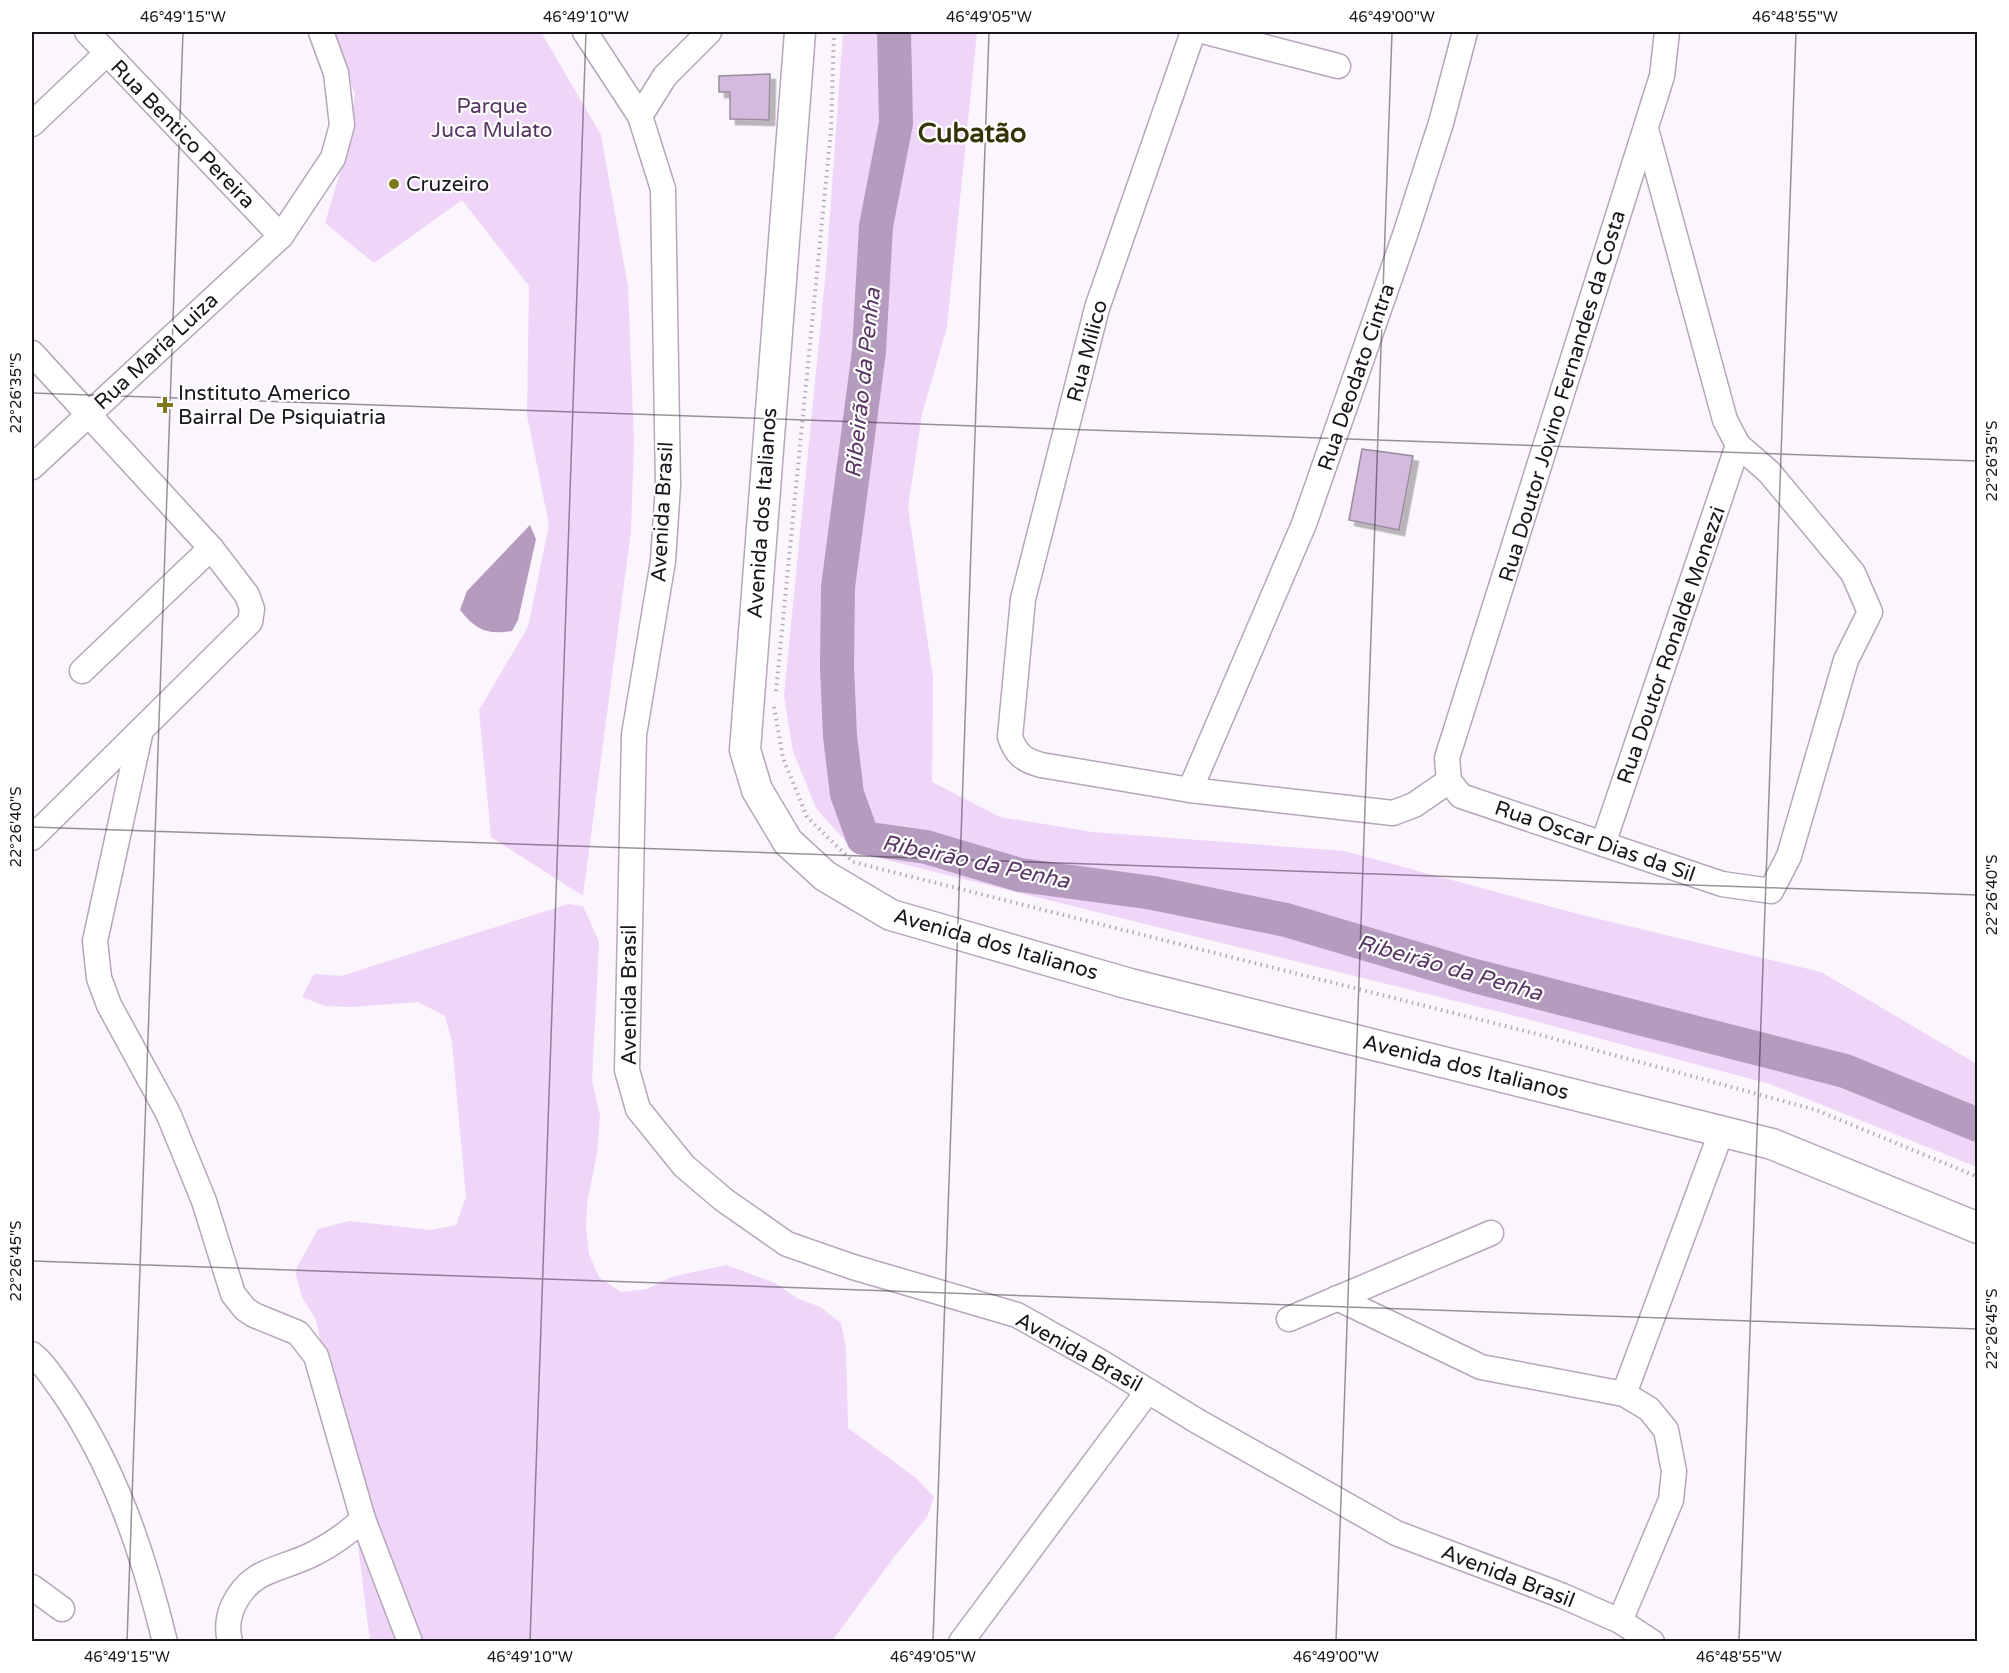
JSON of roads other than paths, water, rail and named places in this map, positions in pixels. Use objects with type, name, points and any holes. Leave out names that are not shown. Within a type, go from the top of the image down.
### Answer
[{"type":"main road","name":"Avenida dos Italianos","points":[[800,32],[789,143],[745,750],[757,790],[788,842],[825,876],[891,915],[1130,984],[1772,1144],[1977,1228]]},
{"type":"street","name":"Rua Bentico Pereira","points":[[87,32],[281,236]]},
{"type":"street","name":"Rua María Luiza","points":[[32,467],[281,236],[333,158],[342,125],[336,73],[321,32]]},
{"type":"street","name":"Avenida Brasil","points":[[585,32],[640,116],[663,189],[668,485],[663,561],[634,735],[627,1070],[638,1109],[684,1166],[724,1200],[787,1244],[854,1267],[1017,1315],[1197,1421],[1396,1533],[1620,1621],[1652,1641]]},
{"type":"street","points":[[640,116],[665,76],[709,32]]},
{"type":"street","name":"Rua Milico","points":[[1193,32],[1097,308],[1023,599],[1010,737],[1015,751],[1025,761],[1190,790],[1393,813],[1414,805],[1448,770]]},
{"type":"street","points":[[1206,32],[1338,66]]},
{"type":"street","name":"Rua Deodato Cintra","points":[[1190,790],[1304,524],[1410,221],[1441,123],[1465,32]]},
{"type":"street","name":"Rua Doutor Jovino Fernandes da Costa","points":[[1448,770],[1662,76],[1667,32]]},
{"type":"street","points":[[32,124],[106,54]]},
{"type":"street","points":[[1646,129],[1725,420],[1738,445]]},
{"type":"street","points":[[32,353],[211,548],[247,595],[252,609],[250,622],[32,838]]},
{"type":"street","name":"Rua Doutor Ronalde Monezzi","points":[[1603,844],[1738,445]]},
{"type":"street","name":"Rua Oscar Dias da Sil","points":[[1448,770],[1461,796],[1722,884],[1771,891],[1789,856],[1846,660],[1870,612],[1853,573],[1769,472],[1738,445]]},
{"type":"street","points":[[82,671],[211,548]]},
{"type":"street","points":[[141,730],[95,941],[99,978],[109,1005],[168,1113],[204,1201],[233,1294],[244,1309],[298,1333],[316,1356],[363,1519],[410,1641]]},
{"type":"street","points":[[1624,1394],[1722,1130]]},
{"type":"street","points":[[1289,1318],[1491,1233]]},
{"type":"street","points":[[1337,1298],[1481,1367],[1624,1394],[1649,1409],[1666,1430],[1674,1471],[1671,1500],[1620,1621]]},
{"type":"street","points":[[32,1354],[40,1360],[69,1401],[101,1454],[129,1518],[150,1580],[165,1641]]},
{"type":"street","points":[[961,1641],[1148,1391]]},
{"type":"street","points":[[231,1641],[228,1634],[229,1613],[245,1584],[280,1566],[312,1555],[345,1537],[363,1519]]},
{"type":"street","points":[[32,1587],[62,1610]]},
{"type":"waterway","name":"Ribeirão da Penha","points":[[894,32],[896,123],[876,226],[869,351],[838,587],[837,667],[840,736],[847,794],[863,838],[926,847],[1020,875],[1153,893],[1286,920],[1471,975],[1845,1071],[1978,1125]]},
{"type":"place","name":"Cruzeiro","points":[[394,184]]},
{"type":"place","name":"Instituto Americo Bairral De Psiquiatria","points":[[165,405]]},
{"type":"district","name":"Cubatão","points":[[972,133]]},
{"type":"park label","name":"Parque Juca Mulato","points":[[492,118]]}]
